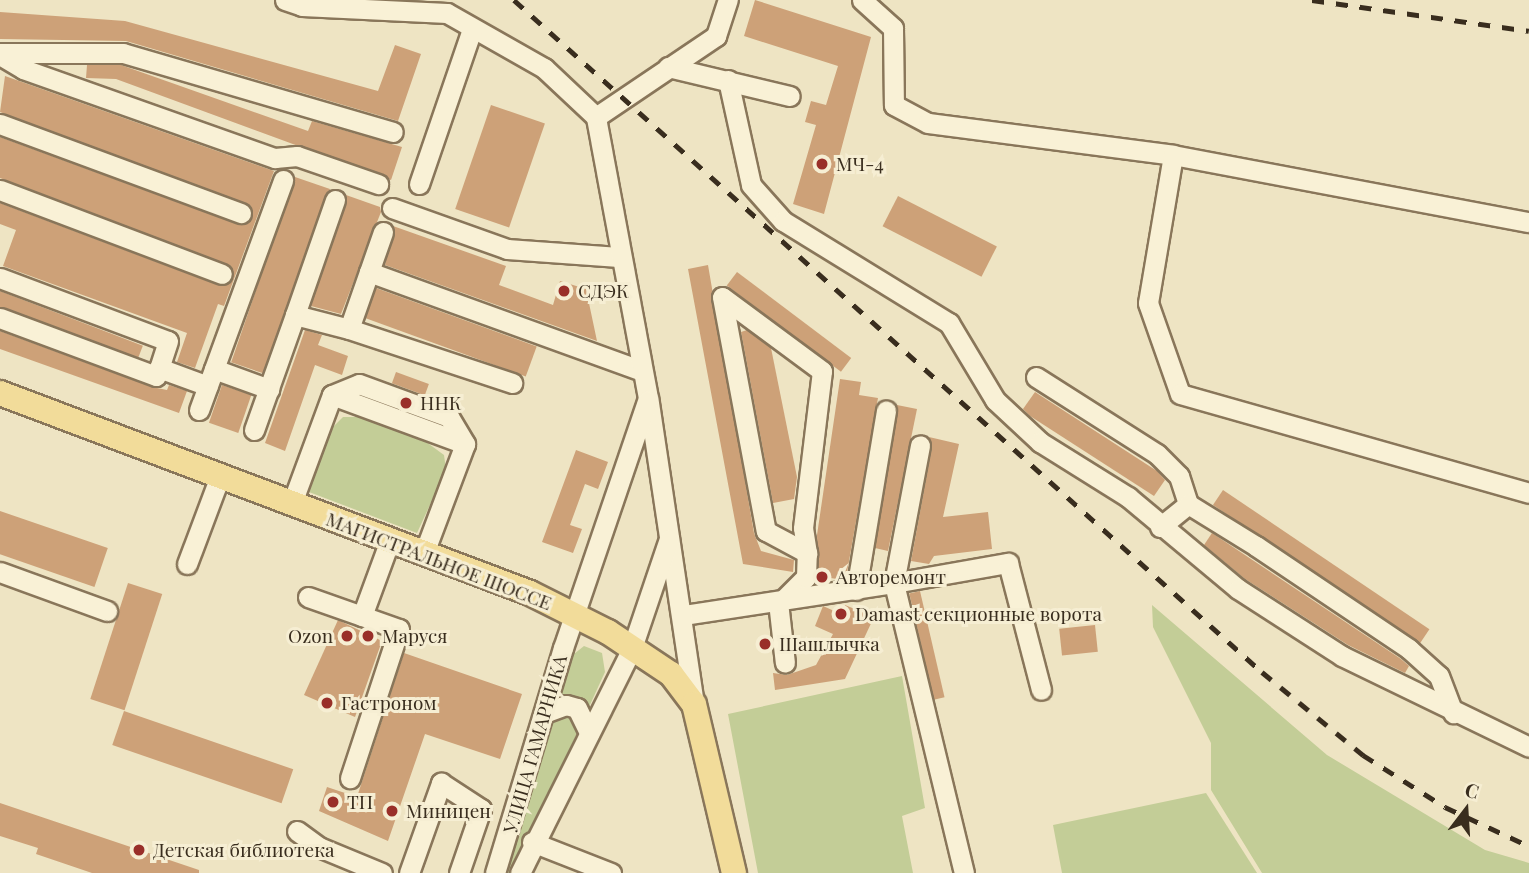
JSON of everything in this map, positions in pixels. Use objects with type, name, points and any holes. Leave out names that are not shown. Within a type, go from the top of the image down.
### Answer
[{"type":"main road","name":"МАГИСТРАЛЬНОЕ ШОССЕ","points":[[0,393],[424,553],[574,615],[632,648],[671,674],[694,704],[734,873]]},
{"type":"street","points":[[285,0],[302,6],[446,13],[544,68],[596,117],[619,257],[648,398],[684,615],[694,704]]},
{"type":"street","points":[[596,117],[716,36],[729,0]]},
{"type":"street","points":[[862,0],[893,28],[894,106],[917,117],[1173,155],[1529,222]]},
{"type":"street","points":[[419,184],[472,29]]},
{"type":"street","points":[[0,54],[123,53],[393,132]]},
{"type":"street","points":[[0,54],[23,69],[275,158],[297,156],[378,184]]},
{"type":"street","points":[[668,67],[790,96]]},
{"type":"street","points":[[728,80],[751,185],[783,221],[950,323],[995,400],[1040,442],[1128,497],[1160,527],[1238,589],[1342,656],[1453,713],[1529,747]]},
{"type":"street","points":[[0,124],[241,213]]},
{"type":"street","points":[[1173,155],[1147,303],[1180,394],[1529,494]]},
{"type":"street","points":[[199,410],[283,180]]},
{"type":"street","points":[[0,190],[222,274]]},
{"type":"street","points":[[254,430],[335,200]]},
{"type":"street","points":[[392,208],[507,249],[619,257]]},
{"type":"street","points":[[349,329],[383,232]]},
{"type":"street","points":[[369,272],[642,371]]},
{"type":"street","points":[[0,278],[168,341],[156,376],[0,318]]},
{"type":"street","points":[[785,663],[780,602],[806,576],[807,552],[803,528],[822,370],[723,297],[766,531],[807,552]]},
{"type":"street","points":[[295,315],[349,329],[512,383]]},
{"type":"street","points":[[159,368],[269,388]]},
{"type":"street","points":[[1036,377],[1157,454],[1179,476],[1188,504],[1409,649],[1439,676],[1453,713]]},
{"type":"street","points":[[292,503],[332,395],[465,444],[424,553]]},
{"type":"street","name":"УЛИЦА ГАМАРНИКА","points":[[495,873],[574,615],[648,398]]},
{"type":"street","points":[[856,590],[886,410]]},
{"type":"street","points":[[920,445],[894,583],[964,873]]},
{"type":"street","points":[[187,564],[220,476]]},
{"type":"street","points":[[1160,527],[1188,504]]},
{"type":"street","name":"УЛИЦА ГАМАРНИКА","points":[[520,873],[532,842],[632,648],[670,538]]},
{"type":"street","points":[[362,616],[390,540]]},
{"type":"street","points":[[684,615],[1008,564],[1041,690]]},
{"type":"street","points":[[0,572],[107,611]]},
{"type":"street","points":[[308,597],[399,629],[350,778]]},
{"type":"street","points":[[544,713],[566,705],[577,708],[589,733]]},
{"type":"street","points":[[409,873],[441,783],[481,809],[459,873]]},
{"type":"street","points":[[297,831],[319,847],[382,873]]},
{"type":"street","points":[[532,842],[611,873]]},
{"type":"green space","points":[[343,417],[365,417],[418,436],[444,455],[446,470],[417,533],[309,492],[325,435]]},
{"type":"green space","points":[[1152,605],[1327,755],[1485,850],[1529,863],[1529,873],[1262,873],[1211,790],[1211,743],[1153,627]]},
{"type":"green space","points":[[584,646],[602,653],[605,672],[513,873],[502,873],[569,658]]},
{"type":"green space","points":[[902,676],[925,808],[902,816],[913,873],[758,873],[728,714]]},
{"type":"green space","points":[[1206,793],[1257,873],[1062,873],[1053,825]]},
{"type":"building","points":[[755,0],[871,37],[824,214],[793,204],[816,125],[805,122],[811,101],[826,105],[838,66],[744,36]]},
{"type":"building","points":[[0,12],[125,21],[378,91],[395,45],[421,54],[398,121],[126,41],[0,39]]},
{"type":"building","points":[[87,65],[121,65],[308,131],[312,121],[402,147],[391,180],[116,79],[86,78]]},
{"type":"building","points":[[5,76],[274,171],[224,306],[218,304],[195,368],[177,362],[187,333],[3,266],[16,230],[0,224],[0,203],[218,285],[233,279],[231,266],[0,178],[0,137],[237,224],[249,222],[251,206],[0,112]]},
{"type":"building","points":[[491,105],[545,124],[509,228],[455,209]]},
{"type":"building","points":[[295,177],[330,189],[266,374],[231,362]]},
{"type":"building","points":[[346,195],[380,207],[381,212],[341,314],[311,306]]},
{"type":"building","points":[[898,196],[997,246],[981,277],[883,226]]},
{"type":"building","points":[[393,226],[506,266],[499,285],[553,305],[560,281],[586,289],[597,341],[385,265]]},
{"type":"building","points":[[708,265],[754,533],[761,551],[794,560],[793,572],[743,564],[688,269]]},
{"type":"building","points":[[737,272],[851,358],[841,372],[727,286]]},
{"type":"building","points":[[376,288],[537,346],[526,377],[365,318]]},
{"type":"building","points":[[0,291],[143,346],[137,360],[0,307]]},
{"type":"building","points":[[305,330],[322,335],[318,345],[348,356],[342,375],[315,365],[285,451],[265,443]]},
{"type":"building","points":[[747,330],[771,348],[797,477],[794,499],[773,503],[741,332]]},
{"type":"building","points":[[0,331],[152,387],[167,390],[169,385],[187,391],[179,413],[0,349]]},
{"type":"building","points":[[396,372],[429,384],[425,395],[392,383]]},
{"type":"building","points":[[840,379],[861,382],[859,395],[878,398],[846,578],[837,579],[818,576],[817,535]]},
{"type":"building","points":[[222,385],[251,395],[238,433],[209,423]]},
{"type":"building","points":[[1035,392],[1157,471],[1165,480],[1154,496],[1030,416],[1023,409]]},
{"type":"building","points":[[897,405],[917,409],[888,551],[875,548]]},
{"type":"building","points":[[929,437],[959,444],[943,517],[988,512],[992,549],[934,556],[929,564],[911,561],[932,447]]},
{"type":"building","points":[[576,450],[608,462],[598,489],[585,484],[570,525],[582,529],[573,553],[542,542]]},
{"type":"building","points":[[1223,490],[1429,629],[1419,644],[1213,505]]},
{"type":"building","points":[[0,511],[108,548],[94,587],[0,554]]},
{"type":"building","points":[[1212,533],[1401,659],[1409,666],[1405,673],[1348,645],[1245,579],[1204,545]]},
{"type":"building","points":[[128,583],[162,594],[125,710],[90,699]]},
{"type":"building","points":[[920,591],[945,697],[934,700],[909,593]]},
{"type":"building","points":[[845,605],[874,617],[845,679],[775,690],[773,673],[787,675],[816,665],[833,634],[815,626],[823,606],[841,614]]},
{"type":"building","points":[[338,620],[382,641],[355,717],[304,695]]},
{"type":"building","points":[[1095,625],[1098,652],[1062,656],[1059,629]]},
{"type":"building","points":[[404,653],[522,694],[500,759],[425,734],[388,841],[319,811],[327,787],[357,797]]},
{"type":"building","points":[[124,711],[293,769],[282,803],[112,745]]},
{"type":"building","points":[[0,803],[199,870],[199,873],[92,873],[36,854],[38,848],[0,836]]},
{"type":"railway","points":[[514,0],[1262,672],[1363,755],[1445,807],[1529,846]]},
{"type":"railway","points":[[1312,0],[1529,31]]},
{"type":"place","name":"МЧ-4","points":[[822,164]]},
{"type":"place","name":"СДЭК","points":[[564,291]]},
{"type":"place","name":"ННК","points":[[406,403]]},
{"type":"place","name":"Авторемонт","points":[[822,577]]},
{"type":"place","name":"Damast секционные ворота","points":[[841,614]]},
{"type":"place","name":"Ozon","points":[[347,636]]},
{"type":"place","name":"Маруся","points":[[368,636]]},
{"type":"place","name":"Шашлычка","points":[[765,644]]},
{"type":"place","name":"Гастроном","points":[[327,703]]},
{"type":"place","name":"ТП","points":[[333,802]]},
{"type":"place","name":"Миницен","points":[[392,811]]},
{"type":"place","name":"Детская библиотека","points":[[139,850]]}]
